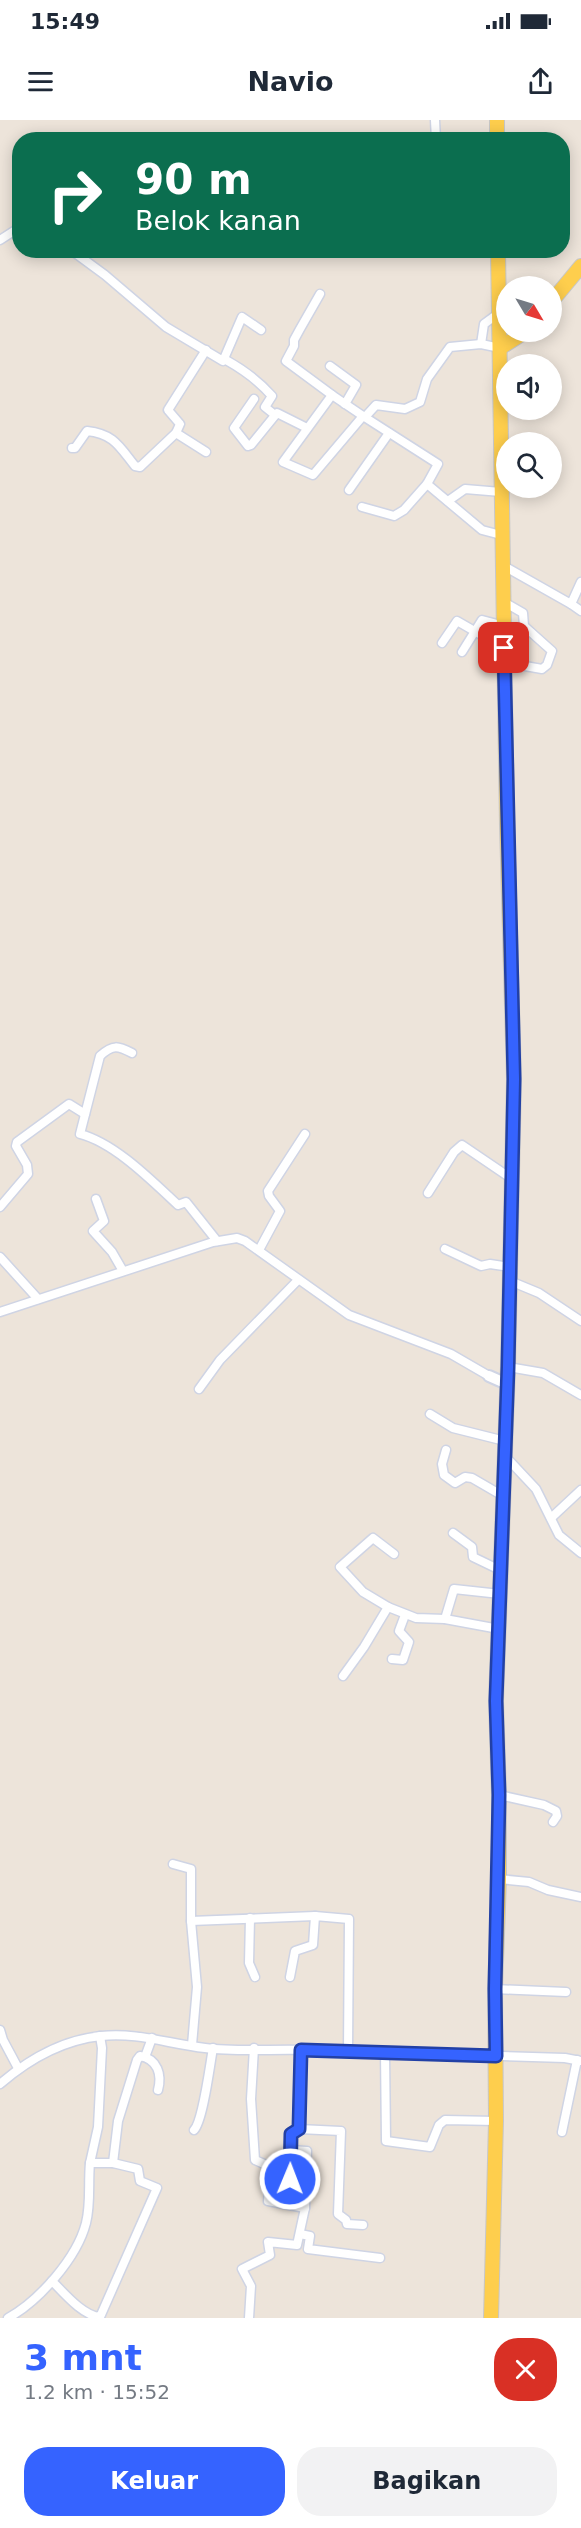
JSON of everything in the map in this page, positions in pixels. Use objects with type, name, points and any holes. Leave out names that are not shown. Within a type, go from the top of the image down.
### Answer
[{"type":"main road","points":[[498,258],[498,276]]},
{"type":"main road","points":[[562,289],[581,266]]},
{"type":"main road","points":[[500,342],[500,432]]},
{"type":"main road","points":[[500,348],[509,342]]},
{"type":"main road","points":[[491,2318],[496,2121],[495,1989],[499,1879],[496,1701],[508,1367],[514,1055],[501,498]]},
{"type":"street","points":[[82,258],[112,280],[166,327],[223,361],[226,360],[246,371],[272,396],[265,407],[275,415]]},
{"type":"street","points":[[320,294],[297,334],[286,361],[389,434],[438,464],[428,484],[404,510],[394,516],[362,507]]},
{"type":"street","points":[[481,344],[484,324],[496,315]]},
{"type":"street","points":[[226,360],[242,317],[261,330]]},
{"type":"street","points":[[332,394],[283,462],[313,475],[364,416],[380,405],[405,409],[420,402],[427,379],[450,347],[481,344],[500,348]]},
{"type":"street","points":[[72,448],[75,448],[88,431],[107,435],[114,439],[138,467],[176,433],[180,424],[168,410],[206,350]]},
{"type":"street","points":[[330,366],[356,386],[345,404]]},
{"type":"street","points":[[254,399],[234,428],[246,444],[251,445],[279,413],[307,428]]},
{"type":"street","points":[[176,433],[206,452]]},
{"type":"street","points":[[349,490],[389,434]]},
{"type":"street","points":[[428,484],[485,532],[501,535]]},
{"type":"street","points":[[448,501],[465,489],[496,492]]},
{"type":"street","points":[[502,565],[581,611]]},
{"type":"street","points":[[570,604],[581,582]]},
{"type":"street","points":[[442,643],[457,621],[525,666],[542,669],[547,665],[552,651],[524,626],[523,613],[504,602]]},
{"type":"street","points":[[462,652],[482,620],[505,626]]},
{"type":"street","points":[[132,1053],[117,1046],[109,1048],[100,1056],[80,1134],[92,1137],[103,1144],[149,1178],[178,1205],[186,1202],[217,1241]]},
{"type":"street","points":[[0,1207],[28,1174],[27,1165],[16,1146],[17,1142],[69,1104],[85,1114]]},
{"type":"street","points":[[259,1250],[280,1211],[268,1196],[268,1191],[306,1134]]},
{"type":"street","points":[[428,1192],[454,1152],[462,1145],[512,1179]]},
{"type":"street","points":[[96,1198],[104,1221],[93,1231],[112,1252],[123,1271]]},
{"type":"street","points":[[0,1312],[217,1241],[237,1238],[259,1250],[349,1315],[451,1354],[507,1384]]},
{"type":"street","points":[[445,1249],[481,1266],[490,1264],[510,1274],[581,1321]]},
{"type":"street","points":[[0,1257],[38,1299]]},
{"type":"street","points":[[199,1389],[220,1360],[298,1280]]},
{"type":"street","points":[[508,1367],[543,1373],[581,1395]]},
{"type":"street","points":[[430,1414],[453,1428],[505,1441]]},
{"type":"street","points":[[446,1450],[441,1468],[446,1477],[454,1483],[465,1477],[472,1478],[503,1496]]},
{"type":"street","points":[[504,1468],[536,1489],[559,1535],[581,1553]]},
{"type":"street","points":[[551,1518],[581,1490]]},
{"type":"street","points":[[453,1533],[473,1548],[474,1558],[500,1570]]},
{"type":"street","points":[[394,1554],[374,1538],[340,1567],[363,1592],[405,1615],[419,1619],[445,1620],[499,1629]]},
{"type":"street","points":[[445,1620],[454,1589],[500,1594]]},
{"type":"street","points":[[343,1676],[388,1607]]},
{"type":"street","points":[[392,1659],[403,1660],[409,1642],[399,1631],[405,1615]]},
{"type":"street","points":[[499,1795],[544,1805],[556,1811],[557,1816],[554,1822]]},
{"type":"street","points":[[173,1864],[191,1869],[191,1921],[197,1986],[192,2045]]},
{"type":"street","points":[[499,1879],[529,1882],[546,1889],[581,1897]]},
{"type":"street","points":[[191,1921],[315,1916],[346,1917],[350,1920],[348,2051]]},
{"type":"street","points":[[290,1977],[295,1951],[313,1945],[315,1916]]},
{"type":"street","points":[[250,1918],[249,1964],[255,1977]]},
{"type":"street","points":[[495,1989],[566,1992]]},
{"type":"street","points":[[0,2030],[1,2042],[18,2068]]},
{"type":"street","points":[[0,2084],[18,2068],[58,2047],[100,2036],[136,2035],[213,2048],[386,2052],[579,2061],[562,2132]]},
{"type":"street","points":[[8,2318],[52,2281],[82,2235],[87,2221],[90,2163],[98,2127],[102,2048],[100,2036]]},
{"type":"street","points":[[145,2057],[152,2038]]},
{"type":"street","points":[[194,2130],[198,2125],[213,2048]]},
{"type":"street","points":[[254,2048],[251,2099],[255,2160],[272,2167],[268,2203],[305,2208]]},
{"type":"street","points":[[299,2129],[301,2050]]},
{"type":"street","points":[[386,2052],[386,2141],[430,2147],[439,2124],[445,2120],[496,2121]]},
{"type":"street","points":[[145,2057],[160,2071],[158,2090]]},
{"type":"street","points":[[113,2163],[118,2121],[137,2058],[145,2057]]},
{"type":"street","points":[[271,2183],[290,2179],[292,2133],[299,2129],[341,2131],[338,2214],[346,2220],[347,2224],[363,2225]]},
{"type":"street","points":[[249,2318],[251,2286],[242,2269],[270,2255],[269,2241],[296,2245],[300,2234],[305,2208],[308,2151],[291,2150]]},
{"type":"street","points":[[52,2281],[74,2302],[95,2317],[101,2316],[157,2188],[140,2181],[138,2169],[113,2163],[90,2163]]},
{"type":"street","points":[[300,2234],[309,2235],[308,2249],[380,2258]]},
{"type":"route","points":[[290,2179],[291,2134],[299,2129],[301,2050],[496,2056],[495,1989],[499,1879],[496,1701],[508,1367],[514,1079],[504,648]]}]
